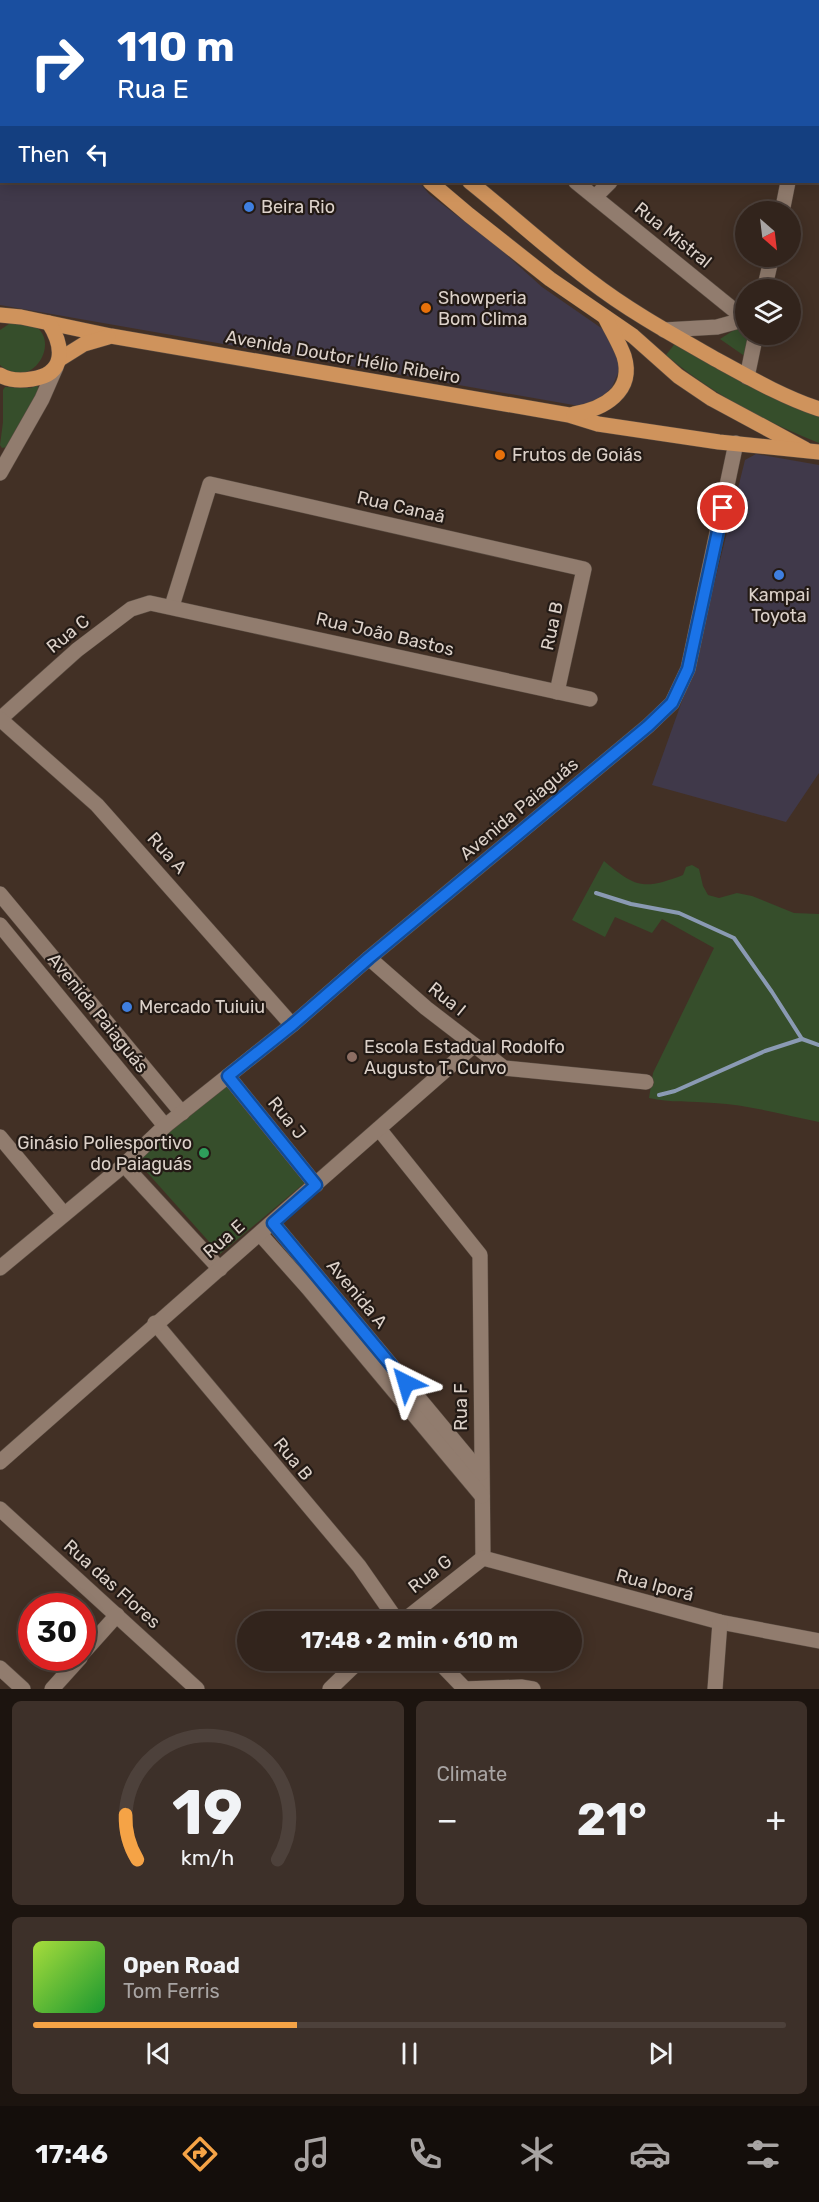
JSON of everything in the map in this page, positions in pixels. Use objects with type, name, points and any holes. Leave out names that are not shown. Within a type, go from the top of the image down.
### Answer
[{"type":"main road","points":[[431,183],[550,279],[633,336],[678,376],[712,399],[812,451]]},
{"type":"main road","points":[[471,183],[588,280],[664,330],[780,394],[819,409]]},
{"type":"main road","name":"Avenida Doutor Hélio Ribeiro","points":[[1,317],[21,316],[111,336],[569,415],[598,424],[719,442],[812,451]]},
{"type":"main road","points":[[569,415],[592,411],[605,404],[621,388],[626,377],[623,353],[605,318]]},
{"type":"main road","points":[[49,323],[57,340],[58,363]]},
{"type":"main road","name":"Avenida Doutor Hélio Ribeiro","points":[[0,375],[15,381],[48,374],[58,363],[84,344],[111,336]]},
{"type":"street","name":"Rua Mistral","points":[[577,183],[735,311]]},
{"type":"street","points":[[595,197],[609,183]]},
{"type":"street","points":[[784,201],[788,183]]},
{"type":"street","points":[[664,330],[717,327],[735,322]]},
{"type":"street","points":[[747,377],[754,345]]},
{"type":"street","points":[[0,472],[45,395],[58,363]]},
{"type":"street","name":"Avenida Paiaguás","points":[[0,1268],[124,1165],[165,1126],[292,1025],[648,726],[672,703],[688,669],[736,443]]},
{"type":"street","name":"Rua Canaã","points":[[172,606],[210,484],[584,569]]},
{"type":"street","name":"Rua B","points":[[557,692],[584,569]]},
{"type":"street","name":"Rua C","points":[[0,719],[77,650],[131,609],[150,603],[172,606]]},
{"type":"street","name":"Rua João Bastos","points":[[172,606],[590,699]]},
{"type":"street","name":"Rua A","points":[[0,719],[97,805],[292,1025]]},
{"type":"street","name":"Avenida Paiaguás","points":[[0,894],[182,1113]]},
{"type":"street","name":"Avenida Paiaguás","points":[[0,925],[165,1126]]},
{"type":"street","name":"Rua I","points":[[369,958],[426,1008],[504,1068],[646,1082]]},
{"type":"street","name":"Rua E","points":[[0,1462],[155,1323],[273,1223],[474,1045]]},
{"type":"street","name":"Rua J","points":[[228,1076],[316,1185]]},
{"type":"street","name":"Rua F","points":[[379,1129],[480,1255],[483,1558]]},
{"type":"street","points":[[0,1137],[64,1214]]},
{"type":"street","points":[[124,1165],[220,1269]]},
{"type":"street","name":"Avenida A","points":[[273,1223],[481,1473]]},
{"type":"street","name":"Avenida A","points":[[260,1234],[304,1292],[482,1496]]},
{"type":"street","name":"Rua B","points":[[155,1323],[359,1566],[392,1611]]},
{"type":"street","name":"Rua das Flores","points":[[0,1509],[197,1689]]},
{"type":"street","name":"Rua G","points":[[414,1611],[483,1558]]},
{"type":"street","name":"Rua Iporá","points":[[483,1558],[720,1622],[819,1641]]},
{"type":"street","points":[[96,1639],[117,1615]]},
{"type":"street","points":[[715,1689],[720,1622]]},
{"type":"street","points":[[0,1668],[23,1689]]},
{"type":"street","points":[[52,1689],[68,1671]]},
{"type":"street","points":[[330,1689],[349,1671]]},
{"type":"street","points":[[448,1671],[464,1688],[521,1687],[533,1689]]},
{"type":"shaded area","points":[[0,183],[420,183],[429,194],[499,248],[542,287],[607,332],[620,360],[612,387],[603,396],[585,407],[0,305]]},
{"type":"shaded area","points":[[756,454],[819,465],[819,773],[786,822],[652,785],[692,673],[745,460]]},
{"type":"green space","points":[[12,322],[31,324],[40,331],[45,340],[40,361],[23,373],[12,372],[0,365],[0,330]]},
{"type":"green space","points":[[735,329],[735,345],[749,345],[746,357],[720,339]]},
{"type":"green space","points":[[677,341],[819,416],[819,443],[758,416],[702,382],[666,355]]},
{"type":"green space","points":[[37,385],[39,389],[7,447],[2,448],[0,445],[3,390],[5,387],[31,388]]},
{"type":"green space","points":[[604,861],[624,877],[641,884],[670,880],[683,875],[686,867],[692,865],[699,869],[708,895],[719,898],[737,893],[752,896],[794,913],[819,914],[819,1122],[740,1106],[649,1098],[653,1073],[714,948],[662,919],[652,933],[615,917],[605,937],[572,920]]},
{"type":"green space","points":[[229,1083],[308,1180],[220,1254],[136,1160]]},
{"type":"waterway","points":[[596,893],[631,904],[679,913],[734,938],[802,1039],[819,1045]]},
{"type":"waterway","points":[[659,1095],[675,1091],[765,1051],[802,1039]]},
{"type":"place","name":"Beira Rio","points":[[249,207]]},
{"type":"place","name":"Showperia Bom Clima","points":[[426,308]]},
{"type":"place","name":"Frutos de Goiás","points":[[500,455]]},
{"type":"place","name":"Kampai Toyota","points":[[779,575]]},
{"type":"place","name":"Mercado Tuiuiu","points":[[127,1007]]},
{"type":"place","name":"Escola Estadual Rodolfo Augusto T. Curvo","points":[[352,1057]]},
{"type":"place","name":"Ginásio Poliesportivo do Paiaguás","points":[[204,1153]]},
{"type":"route","points":[[406,1383],[273,1223],[316,1185],[228,1076],[648,726],[672,703],[688,669],[723,508]]}]
